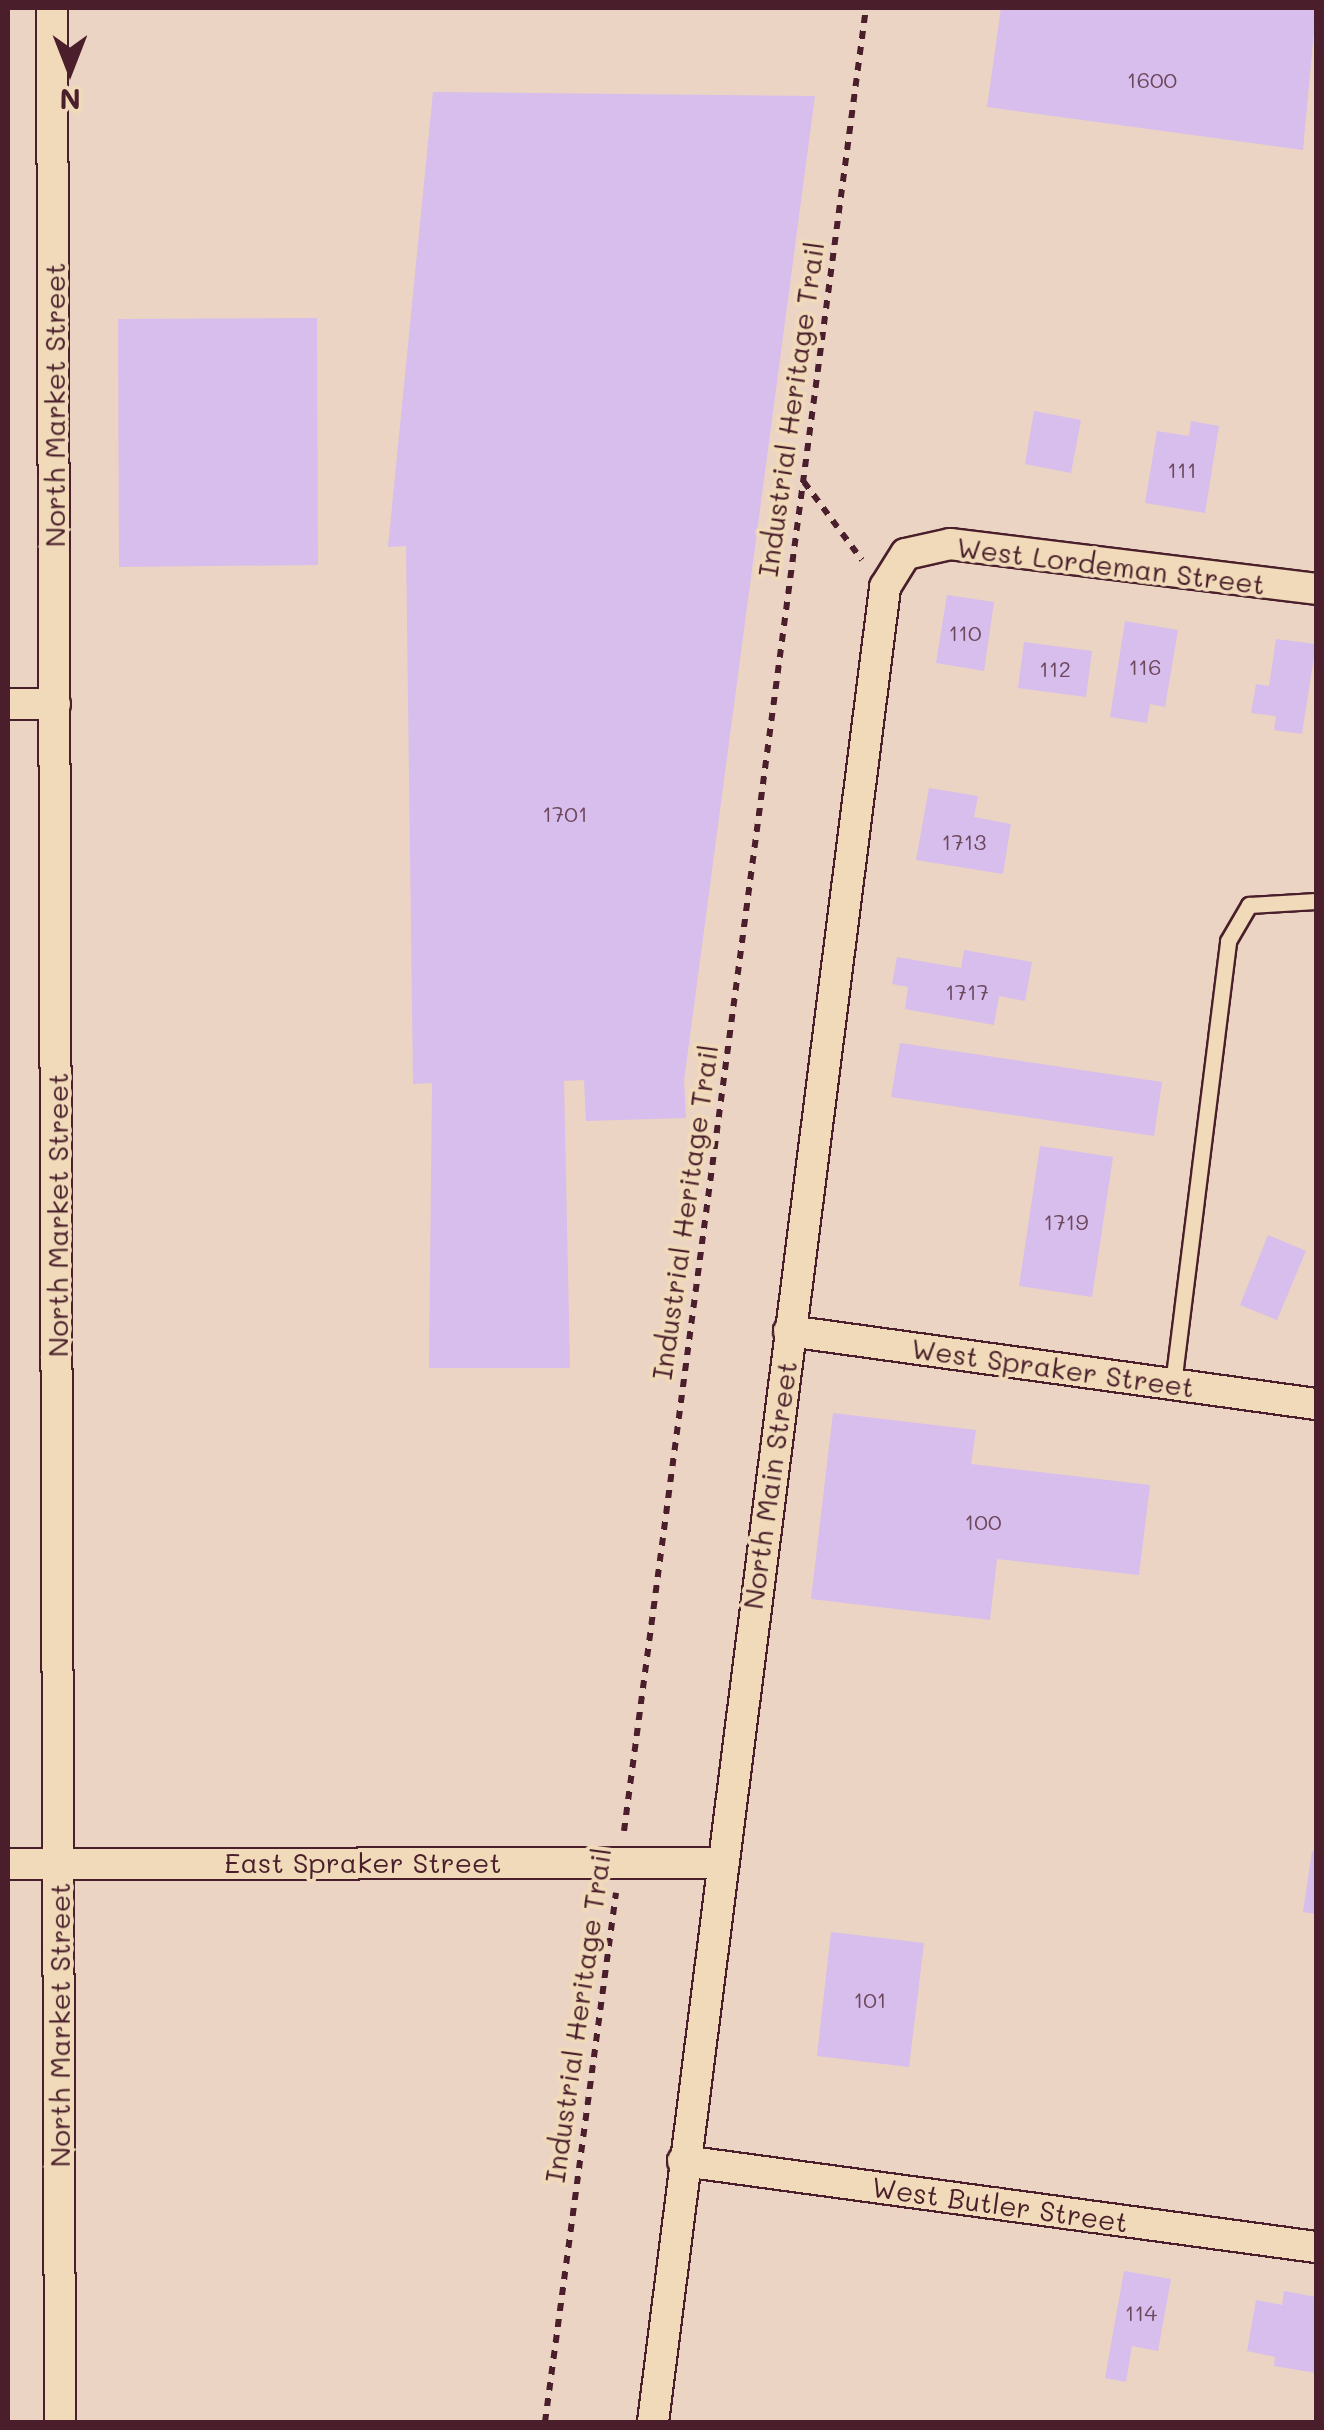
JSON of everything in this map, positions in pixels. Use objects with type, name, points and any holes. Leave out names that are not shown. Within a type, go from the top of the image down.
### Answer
[{"type":"street","name":"North Market Street","points":[[52,8],[60,2422]]},
{"type":"street","name":"West Lordeman Street","points":[[906,554],[950,544],[1316,589]]},
{"type":"street","name":"North Main Street","points":[[652,2422],[719,1863],[886,587],[906,554]]},
{"type":"street","points":[[8,704],[55,704]]},
{"type":"street","name":"West Spraker Street","points":[[789,1331],[1316,1404]]},
{"type":"street","name":"East Spraker Street","points":[[8,1864],[719,1863]]},
{"type":"street","name":"West Butler Street","points":[[683,2161],[1316,2247]]},
{"type":"lane","points":[[1173,1384],[1228,941],[1249,905],[1316,901]]},
{"type":"path","name":"Industrial Heritage Trail","points":[[546,2422],[866,8]]},
{"type":"path","points":[[804,481],[886,587]]},
{"type":"building","points":[[1001,8],[1316,8],[1303,150],[987,107]]},
{"type":"building","points":[[433,92],[815,96],[684,1081],[686,1118],[586,1121],[584,1080],[564,1081],[570,1368],[429,1368],[432,1083],[413,1084],[406,546],[388,547]]},
{"type":"building","points":[[317,318],[318,565],[119,567],[118,319]]},
{"type":"building","points":[[1034,411],[1081,420],[1071,473],[1025,464]]},
{"type":"building","points":[[1191,421],[1219,426],[1205,513],[1145,503],[1157,431],[1189,436]]},
{"type":"building","points":[[947,595],[994,602],[984,671],[936,663]]},
{"type":"building","points":[[1125,621],[1178,630],[1165,707],[1150,704],[1147,723],[1110,717]]},
{"type":"building","points":[[1276,639],[1316,644],[1302,734],[1274,730],[1276,716],[1251,713],[1256,684],[1269,686]]},
{"type":"building","points":[[1024,642],[1092,651],[1086,697],[1018,688]]},
{"type":"building","points":[[929,788],[978,796],[974,817],[1011,824],[1003,874],[916,860]]},
{"type":"building","points":[[964,950],[1032,962],[1025,1001],[999,996],[994,1025],[905,1009],[908,987],[892,984],[897,957],[961,968]]},
{"type":"building","points":[[900,1043],[1162,1082],[1154,1136],[891,1097]]},
{"type":"building","points":[[1040,1146],[1113,1157],[1092,1297],[1019,1286]]},
{"type":"building","points":[[1268,1235],[1306,1251],[1277,1320],[1240,1305]]},
{"type":"building","points":[[833,1413],[976,1430],[971,1464],[1150,1485],[1139,1575],[997,1559],[990,1620],[811,1599]]},
{"type":"building","points":[[1312,1851],[1316,1852],[1316,1914],[1303,1912]]},
{"type":"building","points":[[831,1932],[924,1943],[909,2067],[817,2056]]},
{"type":"building","points":[[1124,2271],[1171,2279],[1158,2351],[1132,2346],[1126,2382],[1105,2378]]},
{"type":"building","points":[[1284,2291],[1316,2297],[1316,2373],[1274,2366],[1275,2357],[1247,2351],[1256,2300],[1282,2305]]}]
